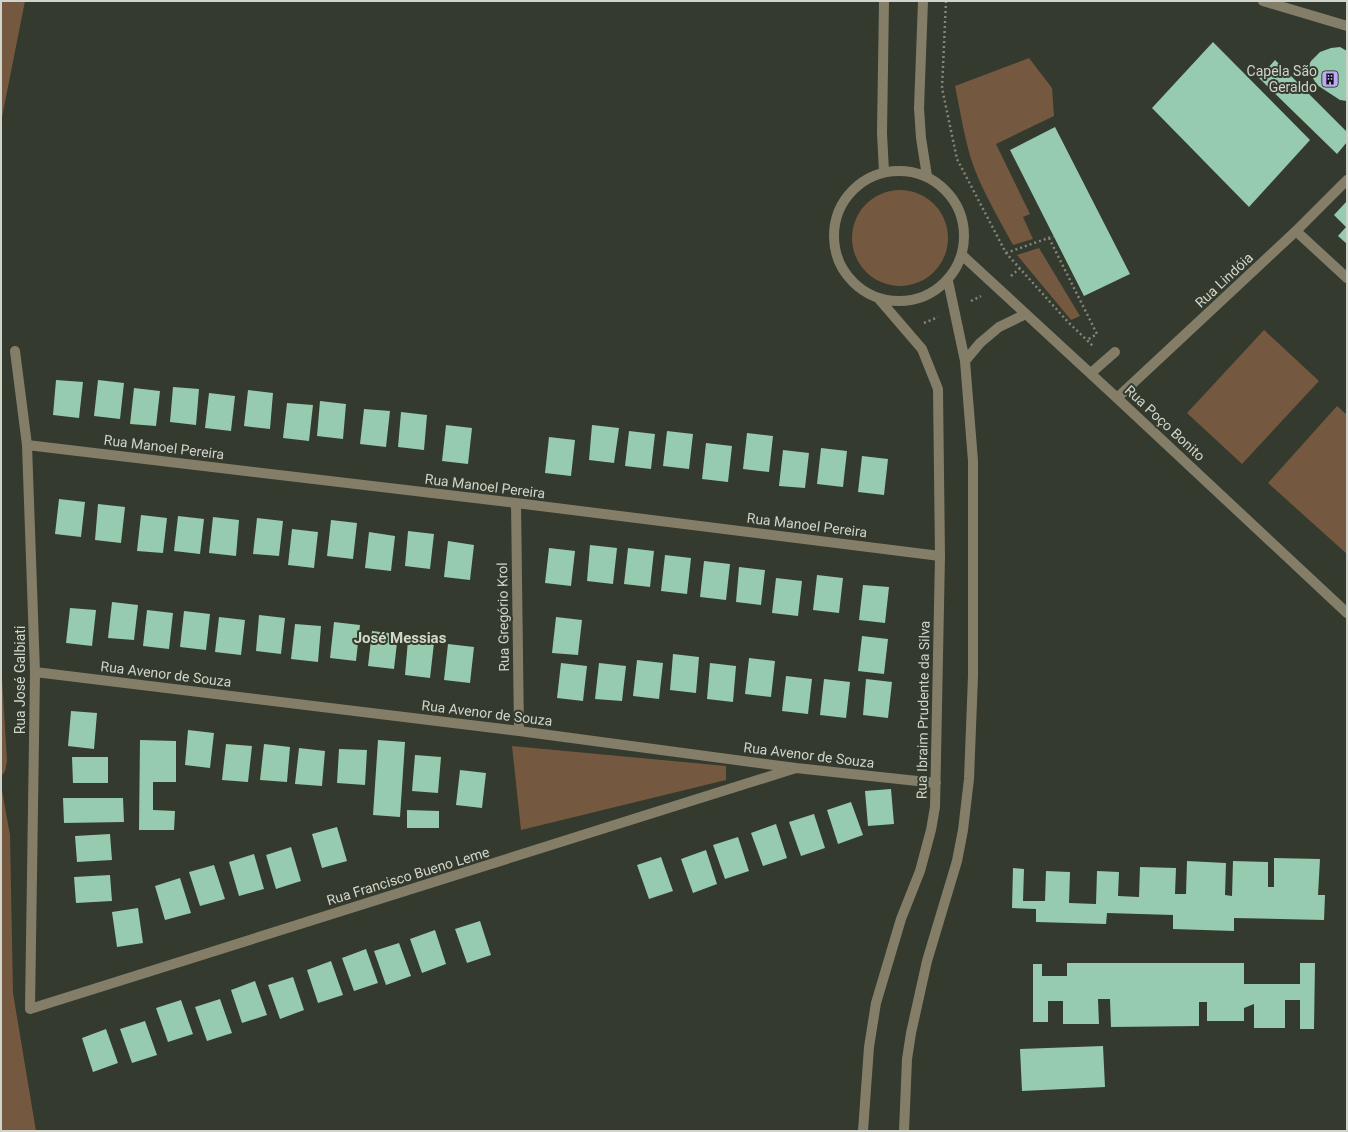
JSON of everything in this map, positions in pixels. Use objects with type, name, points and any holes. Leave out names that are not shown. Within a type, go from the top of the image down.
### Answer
[{"type":"street","points":[[884,1],[882,132],[884,172]]},
{"type":"street","points":[[923,1],[919,108],[921,138],[927,176]]},
{"type":"street","points":[[1263,1],[1347,26]]},
{"type":"street","points":[[905,170],[927,176],[942,187],[954,201],[962,218],[964,237],[962,255],[948,281],[940,288],[921,298],[900,302],[878,299],[860,289],[845,274],[835,255],[832,234],[837,213],[847,194],[863,180],[884,172],[905,170]]},
{"type":"street","name":"Rua Lindóia","points":[[1117,398],[1296,231],[1347,180]]},
{"type":"street","points":[[1296,231],[1347,278]]},
{"type":"street","name":"Rua Poço Bonito","points":[[962,255],[1091,373],[1347,613]]},
{"type":"street","points":[[904,1131],[911,1033],[926,961],[957,861],[963,830],[969,778],[973,676],[973,461],[965,361],[948,281]]},
{"type":"street","name":"Rua Ibraim Prudente da Silva","points":[[863,1131],[869,1047],[876,1003],[901,919],[920,871],[930,830],[936,783],[940,556],[938,389],[922,349],[878,299]]},
{"type":"street","points":[[965,361],[980,343],[999,327],[1026,314]]},
{"type":"street","name":"Rua José Galbiati","points":[[15,351],[27,445],[35,672],[30,1009]]},
{"type":"street","points":[[1091,373],[1115,352]]},
{"type":"street","name":"Rua Manoel Pereira","points":[[27,445],[516,503],[940,556]]},
{"type":"street","name":"Rua Gregório Krol","points":[[516,503],[519,731]]},
{"type":"street","name":"Rua Avenor de Souza","points":[[35,672],[519,731],[796,768],[936,783]]},
{"type":"street","name":"Rua Francisco Bueno Leme","points":[[30,1009],[796,768]]},
{"type":"path","points":[[946,1],[942,88],[957,159],[1006,252],[1068,322],[1108,359]]},
{"type":"path","points":[[1006,252],[1054,236]]},
{"type":"path","points":[[1050,238],[1097,334],[1067,352]]},
{"type":"shaded area","points":[[1,1],[25,1],[1,122]]},
{"type":"shaded area","points":[[1029,58],[1052,88],[1054,116],[996,144],[1030,214],[1023,217],[1033,239],[1013,245],[990,203],[975,170],[966,141],[955,86]]},
{"type":"shaded area","points":[[900,190],[918,194],[927,198],[934,204],[940,211],[944,220],[948,238],[944,256],[940,265],[934,272],[927,278],[918,282],[900,286],[882,282],[873,278],[866,272],[860,265],[856,256],[852,238],[856,220],[860,211],[866,204],[873,198],[882,194]]},
{"type":"shaded area","points":[[1039,248],[1080,316],[1071,320],[1017,255]]},
{"type":"shaded area","points":[[1264,330],[1319,381],[1242,464],[1187,413]]},
{"type":"shaded area","points":[[1337,406],[1347,415],[1347,554],[1268,483]]},
{"type":"shaded area","points":[[1,662],[7,761],[5,771],[1,777]]},
{"type":"shaded area","points":[[512,746],[726,766],[726,780],[521,830]]},
{"type":"shaded area","points":[[1,785],[10,835],[13,993],[36,1131],[1,1131]]},
{"type":"building","points":[[1213,42],[1310,140],[1249,207],[1152,108]]},
{"type":"building","name":"Capela São Geraldo","points":[[1340,47],[1347,51],[1347,101],[1340,100],[1317,85],[1310,73],[1309,65],[1320,52],[1331,48]]},
{"type":"building","points":[[1275,60],[1347,132],[1347,142],[1337,154],[1259,78]]},
{"type":"building","points":[[1055,127],[1130,274],[1084,296],[1010,150]]},
{"type":"building","points":[[1347,201],[1347,244],[1338,236],[1346,227],[1334,215]]},
{"type":"building","points":[[56,380],[83,382],[79,418],[53,415]]},
{"type":"building","points":[[98,380],[124,383],[120,419],[94,416]]},
{"type":"building","points":[[173,387],[199,389],[196,425],[170,422]]},
{"type":"building","points":[[134,388],[160,391],[156,426],[130,424]]},
{"type":"building","points":[[248,390],[273,393],[270,429],[244,426]]},
{"type":"building","points":[[209,393],[235,396],[231,431],[205,428]]},
{"type":"building","points":[[320,401],[346,404],[343,439],[317,436]]},
{"type":"building","points":[[287,403],[313,405],[309,441],[283,438]]},
{"type":"building","points":[[364,409],[390,411],[386,447],[360,444]]},
{"type":"building","points":[[401,412],[427,415],[424,450],[398,447]]},
{"type":"building","points":[[446,425],[472,428],[468,464],[442,461]]},
{"type":"building","points":[[592,425],[619,428],[614,463],[589,460]]},
{"type":"building","points":[[629,431],[655,434],[651,469],[625,466]]},
{"type":"building","points":[[667,431],[693,434],[689,469],[663,466]]},
{"type":"building","points":[[747,433],[773,436],[769,472],[743,469]]},
{"type":"building","points":[[549,437],[575,440],[571,476],[545,473]]},
{"type":"building","points":[[706,443],[732,446],[728,482],[702,479]]},
{"type":"building","points":[[821,448],[847,451],[843,487],[817,484]]},
{"type":"building","points":[[783,450],[809,453],[805,488],[779,486]]},
{"type":"building","points":[[862,456],[888,459],[884,495],[858,492]]},
{"type":"building","points":[[59,499],[85,502],[81,537],[55,534]]},
{"type":"building","points":[[98,504],[125,507],[121,543],[95,540]]},
{"type":"building","points":[[141,515],[167,518],[163,553],[137,551]]},
{"type":"building","points":[[178,516],[204,519],[200,554],[174,551]]},
{"type":"building","points":[[213,517],[239,520],[236,556],[209,553]]},
{"type":"building","points":[[257,518],[283,521],[279,556],[253,554]]},
{"type":"building","points":[[331,520],[357,523],[353,559],[327,556]]},
{"type":"building","points":[[292,529],[318,532],[314,568],[288,565]]},
{"type":"building","points":[[408,531],[434,534],[430,569],[405,566]]},
{"type":"building","points":[[369,532],[395,536],[391,571],[365,568]]},
{"type":"building","points":[[448,541],[474,545],[470,580],[444,577]]},
{"type":"building","points":[[590,545],[617,548],[613,584],[587,581]]},
{"type":"building","points":[[549,548],[575,551],[571,586],[545,583]]},
{"type":"building","points":[[628,548],[654,551],[650,587],[624,584]]},
{"type":"building","points":[[665,555],[691,558],[687,594],[661,591]]},
{"type":"building","points":[[704,561],[730,564],[726,600],[700,597]]},
{"type":"building","points":[[739,567],[765,570],[761,605],[736,602]]},
{"type":"building","points":[[817,575],[843,578],[839,613],[813,610]]},
{"type":"building","points":[[776,578],[802,581],[798,616],[772,613]]},
{"type":"building","points":[[863,585],[889,587],[885,623],[859,620]]},
{"type":"building","points":[[112,602],[138,605],[134,640],[108,638]]},
{"type":"building","points":[[70,608],[96,610],[92,646],[66,643]]},
{"type":"building","points":[[147,610],[173,613],[169,649],[143,646]]},
{"type":"building","points":[[184,611],[210,614],[206,650],[180,647]]},
{"type":"building","points":[[259,615],[285,618],[281,654],[256,651]]},
{"type":"building","points":[[219,617],[245,620],[241,655],[215,652]]},
{"type":"building","points":[[556,617],[582,620],[578,655],[552,653]]},
{"type":"building","points":[[334,622],[360,625],[356,661],[330,658]]},
{"type":"building","points":[[295,624],[321,626],[318,662],[291,659]]},
{"type":"building","points":[[372,631],[398,634],[394,669],[368,666]]},
{"type":"building","points":[[862,636],[888,639],[884,674],[858,671]]},
{"type":"building","points":[[408,640],[434,643],[430,678],[405,675]]},
{"type":"building","points":[[448,644],[474,647],[470,683],[444,680]]},
{"type":"building","points":[[673,654],[699,657],[696,693],[670,690]]},
{"type":"building","points":[[749,658],[775,661],[771,697],[745,694]]},
{"type":"building","points":[[637,660],[663,663],[659,699],[633,696]]},
{"type":"building","points":[[561,663],[587,666],[583,701],[557,698]]},
{"type":"building","points":[[599,663],[626,666],[622,701],[595,699]]},
{"type":"building","points":[[710,663],[736,666],[733,702],[707,699]]},
{"type":"building","points":[[786,676],[812,679],[808,714],[782,711]]},
{"type":"building","points":[[824,679],[850,682],[846,718],[820,715]]},
{"type":"building","points":[[866,679],[892,682],[888,718],[863,715]]},
{"type":"building","points":[[71,711],[97,713],[94,749],[68,746]]},
{"type":"building","points":[[188,730],[214,733],[210,768],[185,765]]},
{"type":"building","points":[[140,740],[176,741],[176,782],[153,782],[153,810],[175,811],[174,830],[139,830]]},
{"type":"building","points":[[378,740],[405,742],[400,817],[373,815]]},
{"type":"building","points":[[226,744],[252,746],[248,782],[222,780]]},
{"type":"building","points":[[264,744],[290,747],[287,782],[260,780]]},
{"type":"building","points":[[299,748],[325,751],[322,786],[295,784]]},
{"type":"building","points":[[339,749],[367,750],[365,785],[337,783]]},
{"type":"building","points":[[415,755],[441,757],[438,793],[412,791]]},
{"type":"building","points":[[72,757],[108,757],[108,783],[73,783]]},
{"type":"building","points":[[460,770],[486,773],[482,808],[456,805]]},
{"type":"building","points":[[891,789],[894,824],[868,826],[865,791]]},
{"type":"building","points":[[63,798],[123,798],[124,822],[64,823]]},
{"type":"building","points":[[851,802],[863,835],[838,844],[827,810]]},
{"type":"building","points":[[407,810],[439,811],[439,828],[407,828]]},
{"type":"building","points":[[814,814],[825,848],[801,856],[789,822]]},
{"type":"building","points":[[776,824],[787,858],[763,866],[751,833]]},
{"type":"building","points":[[337,827],[347,861],[322,868],[312,834]]},
{"type":"building","points":[[110,834],[112,860],[77,862],[75,836]]},
{"type":"building","points":[[738,837],[749,871],[725,879],[713,845]]},
{"type":"building","points":[[291,847],[301,881],[276,889],[266,855]]},
{"type":"building","points":[[706,850],[717,884],[693,893],[681,859]]},
{"type":"building","points":[[254,854],[264,889],[239,896],[229,862]]},
{"type":"building","points":[[661,857],[673,891],[649,899],[637,865]]},
{"type":"building","points":[[1274,858],[1320,859],[1318,895],[1325,895],[1324,920],[1234,918],[1234,931],[1173,929],[1173,915],[1107,913],[1106,924],[1036,922],[1036,909],[1012,908],[1013,868],[1024,869],[1023,901],[1045,901],[1046,871],[1070,872],[1069,903],[1096,904],[1097,871],[1119,872],[1118,896],[1139,897],[1140,867],[1176,868],[1175,894],[1186,894],[1187,861],[1226,863],[1225,895],[1232,896],[1233,861],[1268,862],[1268,887],[1274,887]]},
{"type":"building","points":[[214,865],[225,899],[200,906],[189,872]]},
{"type":"building","points":[[110,875],[112,901],[76,903],[74,877]]},
{"type":"building","points":[[180,878],[191,913],[165,920],[155,886]]},
{"type":"building","points":[[138,908],[143,943],[117,947],[112,912]]},
{"type":"building","points":[[480,921],[491,955],[467,963],[455,929]]},
{"type":"building","points":[[435,930],[446,964],[422,973],[410,939]]},
{"type":"building","points":[[399,943],[411,976],[386,985],[374,951]]},
{"type":"building","points":[[366,949],[378,983],[354,991],[342,958]]},
{"type":"building","points":[[331,961],[343,995],[318,1003],[307,970]]},
{"type":"building","points":[[1067,963],[1244,963],[1244,984],[1300,984],[1300,963],[1315,963],[1314,1029],[1300,1029],[1300,1000],[1285,1000],[1285,1028],[1254,1028],[1254,1004],[1244,1008],[1244,1021],[1207,1021],[1207,1002],[1199,1002],[1199,1026],[1111,1027],[1110,999],[1098,999],[1099,1024],[1063,1024],[1063,1001],[1048,1001],[1048,1022],[1033,1022],[1033,964],[1042,964],[1042,976],[1067,976]]},
{"type":"building","points":[[293,977],[304,1010],[280,1019],[268,985]]},
{"type":"building","points":[[255,981],[267,1015],[242,1023],[231,990]]},
{"type":"building","points":[[220,999],[232,1033],[207,1041],[195,1007]]},
{"type":"building","points":[[181,1000],[193,1034],[168,1042],[156,1008]]},
{"type":"building","points":[[145,1021],[157,1055],[132,1063],[120,1029]]},
{"type":"building","points":[[106,1029],[118,1063],[93,1072],[82,1038]]},
{"type":"building","points":[[1103,1046],[1105,1087],[1022,1091],[1020,1049]]},
{"type":"place","name":"Capela São Geraldo","points":[[1330,79]]},
{"type":"district","name":"José Messias","points":[[400,638]]}]
